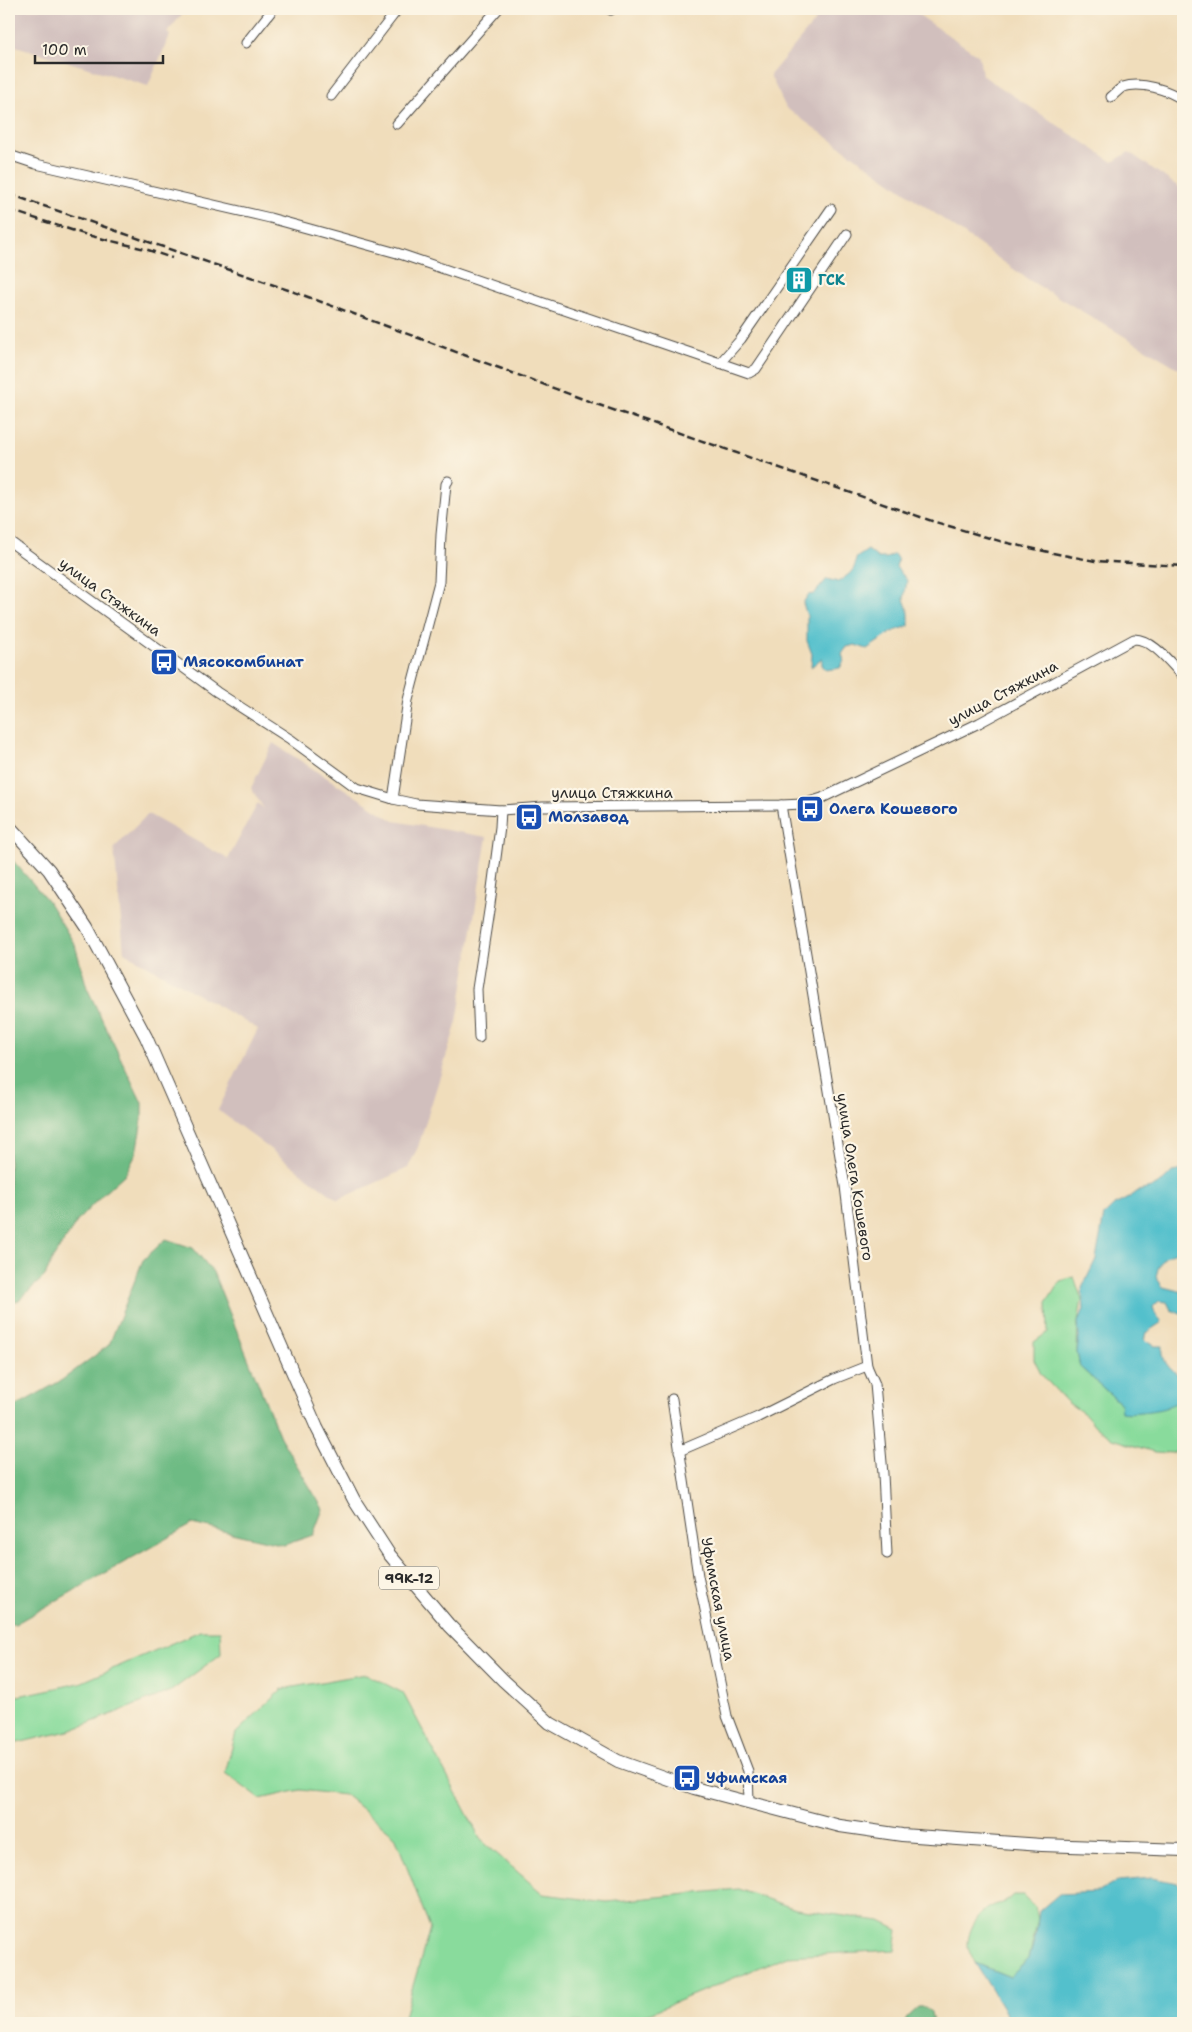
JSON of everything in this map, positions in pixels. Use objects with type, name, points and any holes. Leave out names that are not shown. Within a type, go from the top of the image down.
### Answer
[{"type":"main road","name":"99К-12","points":[[9,826],[49,870],[87,926],[146,1036],[317,1428],[354,1500],[389,1554],[449,1625],[503,1680],[550,1723],[618,1761],[694,1788],[840,1826],[902,1835],[1042,1845],[1183,1850]]},
{"type":"street","points":[[246,43],[273,9]]},
{"type":"street","points":[[331,96],[398,9]]},
{"type":"street","points":[[397,124],[498,9]]},
{"type":"street","points":[[1111,97],[1123,87],[1148,85],[1174,94],[1183,100]]},
{"type":"street","points":[[9,155],[36,164],[270,218],[397,253],[749,373],[756,369],[847,234]]},
{"type":"street","points":[[720,363],[741,339],[831,209]]},
{"type":"street","points":[[393,799],[408,700],[438,582],[446,484],[448,481]]},
{"type":"street","name":"улица Стяжкина","points":[[9,541],[217,692],[290,740],[357,788],[416,804],[500,810],[543,807],[803,804],[822,798],[979,723],[1134,639],[1140,639],[1152,646],[1183,676]]},
{"type":"street","name":"улица Олега Кошевого","points":[[781,805],[845,1186],[867,1366],[875,1384],[883,1474],[887,1554]]},
{"type":"street","points":[[479,1038],[477,989],[500,827],[500,810]]},
{"type":"street","points":[[679,1451],[758,1417],[834,1379],[867,1366]]},
{"type":"street","name":"Уфимская улица","points":[[672,1399],[698,1576],[727,1716],[748,1771],[749,1802]]},
{"type":"shaded area","points":[[9,9],[186,9],[167,33],[170,35],[148,86],[9,44]]},
{"type":"shaded area","points":[[825,9],[910,9],[979,56],[982,75],[1113,162],[1129,152],[1183,190],[1183,371],[1029,280],[786,108],[770,75]]},
{"type":"shaded area","points":[[273,743],[394,821],[487,837],[457,1022],[418,1147],[408,1168],[338,1200],[218,1110],[258,1029],[124,952],[114,848],[148,814],[228,859],[258,803],[264,809],[251,788]]},
{"type":"green space","points":[[9,856],[48,901],[75,945],[87,988],[142,1103],[142,1120],[136,1153],[126,1173],[78,1220],[53,1258],[45,1276],[19,1300],[9,1306]]},
{"type":"green space","points":[[166,1239],[193,1248],[213,1272],[280,1437],[323,1509],[313,1535],[284,1545],[192,1524],[15,1624],[9,1624],[9,1410],[62,1380],[109,1345],[143,1260]]},
{"type":"green space","points":[[1074,1277],[1082,1300],[1078,1322],[1077,1352],[1080,1367],[1120,1403],[1128,1413],[1173,1402],[1183,1402],[1183,1448],[1173,1453],[1154,1452],[1113,1439],[1096,1427],[1086,1415],[1067,1402],[1041,1374],[1034,1360],[1034,1342],[1048,1332],[1047,1302],[1060,1281]]},
{"type":"green space","points":[[200,1631],[220,1631],[221,1654],[171,1691],[72,1730],[9,1745],[9,1693],[18,1696],[80,1683]]},
{"type":"green space","points":[[366,1674],[403,1693],[481,1840],[543,1894],[607,1902],[738,1889],[796,1909],[880,1921],[898,1930],[895,1950],[787,1956],[625,2023],[402,2023],[430,1928],[395,1836],[345,1795],[300,1790],[260,1799],[225,1773],[236,1733],[282,1689]]},
{"type":"green space","points":[[1013,1895],[1024,1895],[1035,1907],[1038,1919],[1029,1959],[1010,1977],[975,1963],[968,1945],[971,1930],[979,1916],[990,1907],[1004,1903]]},
{"type":"green space","points":[[918,2007],[925,2007],[931,2012],[933,2023],[904,2023],[907,2017]]},
{"type":"water","points":[[868,550],[878,558],[887,558],[894,554],[898,560],[896,567],[907,580],[904,599],[909,613],[909,626],[894,631],[867,649],[855,645],[847,647],[842,654],[844,661],[840,668],[826,670],[822,665],[822,658],[811,667],[812,654],[807,641],[807,616],[803,603],[808,595],[814,594],[827,579],[838,582],[848,575],[855,566],[856,558]]},
{"type":"water","points":[[1183,1170],[1183,1252],[1174,1253],[1163,1259],[1156,1277],[1163,1287],[1183,1292],[1183,1315],[1171,1310],[1167,1302],[1159,1301],[1153,1307],[1162,1322],[1147,1332],[1145,1340],[1155,1346],[1163,1346],[1165,1362],[1183,1379],[1183,1402],[1155,1410],[1125,1413],[1121,1412],[1120,1403],[1080,1367],[1077,1352],[1078,1322],[1084,1309],[1082,1288],[1096,1259],[1104,1215],[1113,1206],[1138,1191],[1151,1188],[1163,1181],[1172,1172]]},
{"type":"water","points":[[1152,1878],[1178,1883],[1183,1888],[1183,2023],[1010,2023],[1003,2008],[975,1963],[1010,1977],[1029,1959],[1036,1934],[1039,1911],[1059,1894],[1099,1892],[1118,1881]]},
{"type":"railway","points":[[9,194],[300,294],[599,405],[932,521],[1003,542],[1095,561],[1183,566]]},
{"type":"railway","points":[[9,210],[87,235],[145,249],[172,258]]},
{"type":"place","name":"ГСК","points":[[799,280]]},
{"type":"place","name":"Мясокомбинат","points":[[164,662]]},
{"type":"place","name":"Олега Кошевого","points":[[810,809]]},
{"type":"place","name":"Молзавод","points":[[529,817]]},
{"type":"place","name":"Уфимская","points":[[687,1778]]}]
